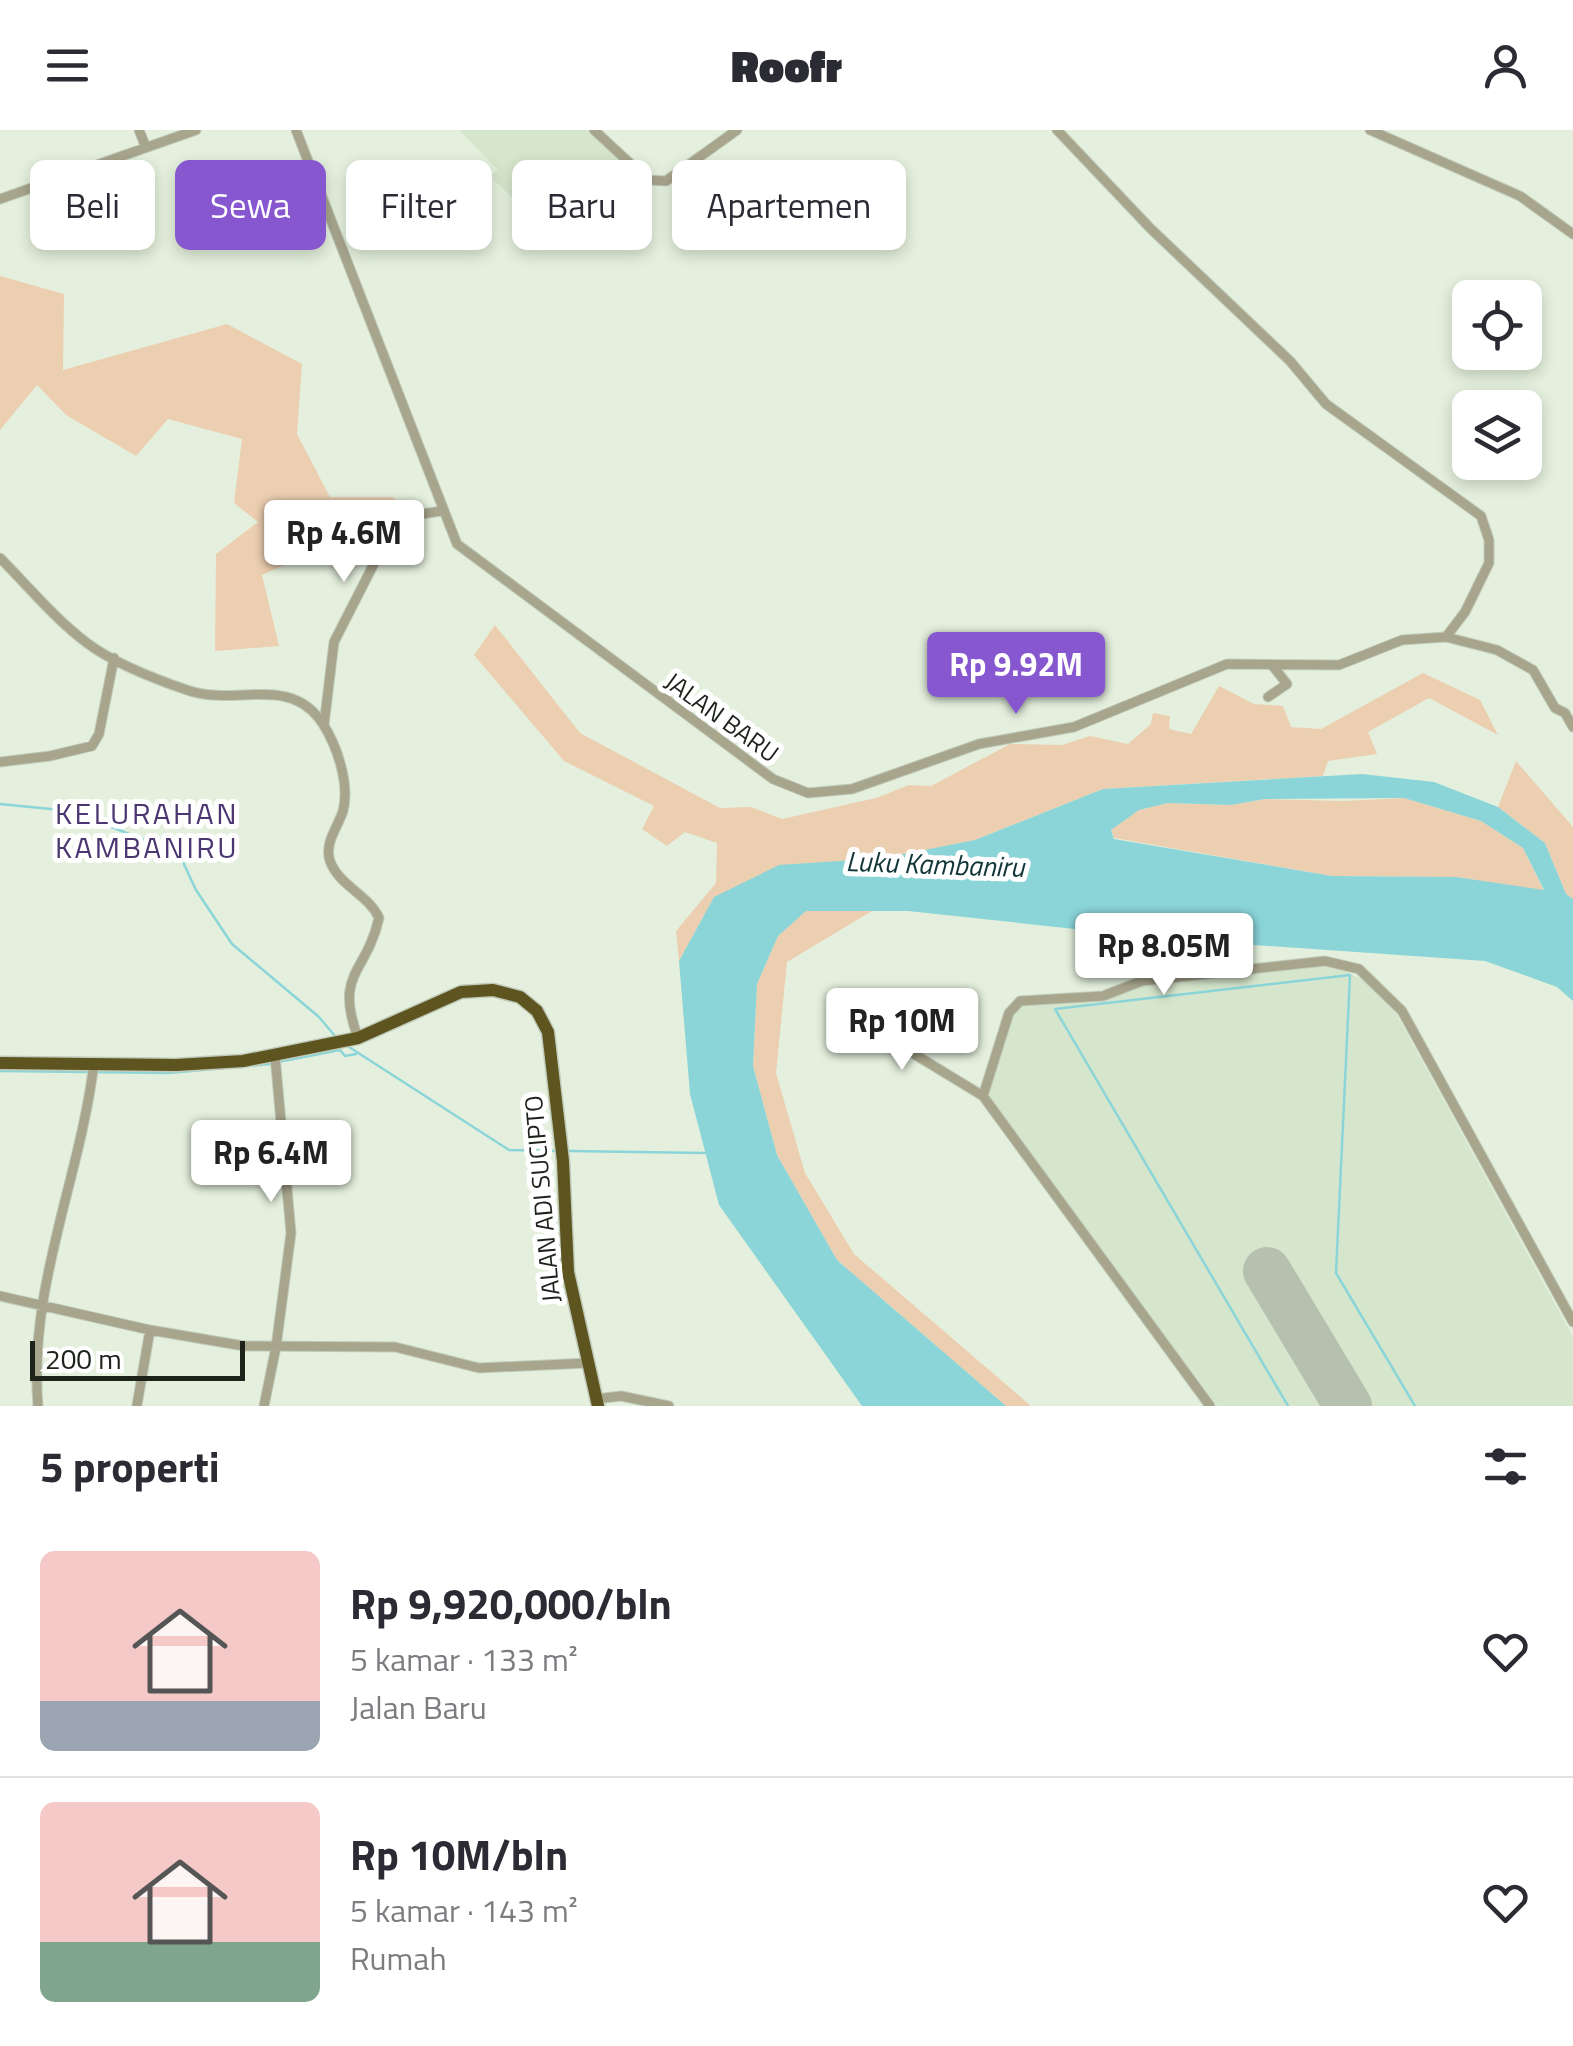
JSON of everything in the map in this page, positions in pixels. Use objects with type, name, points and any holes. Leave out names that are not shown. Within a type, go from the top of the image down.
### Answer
[{"type":"highway","name":"JALAN ADI SUCIPTO","points":[[356,1039],[460,992],[493,990],[520,997],[537,1011],[548,1032],[562,1156],[569,1285],[597,1402]]},
{"type":"highway","points":[[0,1063],[93,1069],[276,1060],[356,1039]]},
{"type":"street","points":[[139,130],[145,145]]},
{"type":"street","points":[[0,199],[196,130]]},
{"type":"street","name":"JALAN BARU","points":[[296,130],[457,544],[488,571],[773,779],[808,793],[869,784],[979,744],[1074,727],[1227,664],[1339,665],[1388,644],[1446,637]]},
{"type":"street","points":[[594,130],[648,180],[658,182],[666,181],[738,130]]},
{"type":"street","points":[[1057,130],[1151,229],[1290,361],[1326,404],[1480,516],[1489,540],[1489,563],[1465,612],[1446,637],[1497,650],[1533,670],[1555,708],[1569,712],[1573,726]]},
{"type":"street","points":[[1370,130],[1520,196],[1573,234]]},
{"type":"street","points":[[324,726],[334,642],[382,548],[409,516],[442,512]]},
{"type":"street","points":[[0,558],[68,628],[114,658],[207,695],[276,692],[289,696],[310,709],[324,726],[341,769],[345,792],[344,809],[330,842],[330,862],[379,918],[349,984],[347,1000],[356,1039]]},
{"type":"street","points":[[0,762],[92,746],[99,734],[114,658]]},
{"type":"street","points":[[1268,697],[1287,684],[1272,665]]},
{"type":"street","points":[[983,1096],[1009,1013],[1020,1001],[1103,996],[1142,981],[1325,961],[1352,967],[1373,979],[1402,1010],[1573,1322]]},
{"type":"street","points":[[844,1012],[983,1096],[1210,1406]]},
{"type":"street","points":[[264,1406],[292,1232],[276,1060]]},
{"type":"street","points":[[38,1406],[35,1357],[42,1304],[54,1233],[93,1069]]},
{"type":"street","points":[[0,1296],[150,1330],[244,1346],[394,1348],[479,1368],[588,1363]]},
{"type":"street","points":[[137,1404],[150,1330]]},
{"type":"street","points":[[597,1402],[622,1396],[669,1406]]},
{"type":"shaded area","points":[[459,130],[586,130],[619,160],[512,160],[512,197],[492,179],[498,170]]},
{"type":"shaded area","points":[[0,276],[64,294],[63,370],[227,324],[302,364],[297,434],[330,497],[393,497],[410,513],[395,525],[332,521],[304,556],[262,575],[279,646],[215,651],[216,554],[258,522],[234,503],[242,439],[168,419],[136,456],[66,415],[37,385],[0,430]]},
{"type":"shaded area","points":[[495,625],[580,733],[720,808],[751,807],[782,819],[876,798],[909,785],[931,786],[1010,744],[1062,745],[1090,736],[1128,744],[1151,724],[1153,713],[1170,716],[1169,729],[1191,734],[1219,686],[1254,704],[1283,706],[1291,727],[1321,729],[1423,673],[1480,700],[1498,735],[1429,698],[1368,732],[1377,754],[1328,761],[1323,776],[1103,789],[975,840],[714,897],[679,961],[676,931],[716,883],[717,843],[685,832],[667,846],[642,829],[654,806],[564,761],[474,655]]},
{"type":"shaded area","points":[[1516,761],[1573,827],[1573,899],[1566,894],[1545,843],[1498,807]]},
{"type":"shaded area","points":[[1404,798],[1481,821],[1523,848],[1544,891],[1456,877],[1332,876],[1114,838],[1111,830],[1139,810],[1168,803],[1231,805],[1265,799]]},
{"type":"shaded area","points":[[806,910],[872,911],[787,962],[776,1073],[805,1173],[854,1254],[1031,1406],[1006,1406],[837,1260],[777,1155],[753,1066],[757,984],[778,936]]},
{"type":"shaded area","points":[[1333,964],[1368,983],[1397,1015],[1573,1337],[1573,1406],[1217,1406],[986,1095],[1016,1005],[1103,999],[1139,984]]},
{"type":"water","name":"Luku Kambaniru","points":[[1362,774],[1434,782],[1498,807],[1545,843],[1566,894],[1573,899],[1573,1001],[1557,987],[1485,961],[1168,939],[908,911],[806,911],[778,936],[757,984],[753,1066],[777,1155],[837,1260],[1006,1406],[862,1406],[719,1205],[690,1094],[679,961],[714,897],[779,865],[884,858],[975,840],[1103,789]],"holes":[[[1404,798],[1481,821],[1523,848],[1544,890],[1456,877],[1332,876],[1114,839],[1111,830],[1139,810],[1168,803],[1231,805],[1265,799]]]},
{"type":"waterway","points":[[0,804],[71,811],[157,845],[182,860],[196,890],[232,944],[319,1017],[335,1036]]},
{"type":"waterway","points":[[1288,1406],[1055,1009],[1350,975],[1336,1273],[1415,1406]]},
{"type":"waterway","points":[[349,1047],[509,1150],[556,1151]]},
{"type":"waterway","points":[[278,1062],[340,1050],[345,1056],[356,1054]]},
{"type":"waterway","points":[[0,1071],[169,1073],[270,1064]]},
{"type":"waterway","points":[[569,1151],[705,1153]]},
{"type":"runway","points":[[1267,1271],[1348,1406]]},
{"type":"district","name":"KELURAHAN KAMBANIRU","points":[[147,831]]}]
